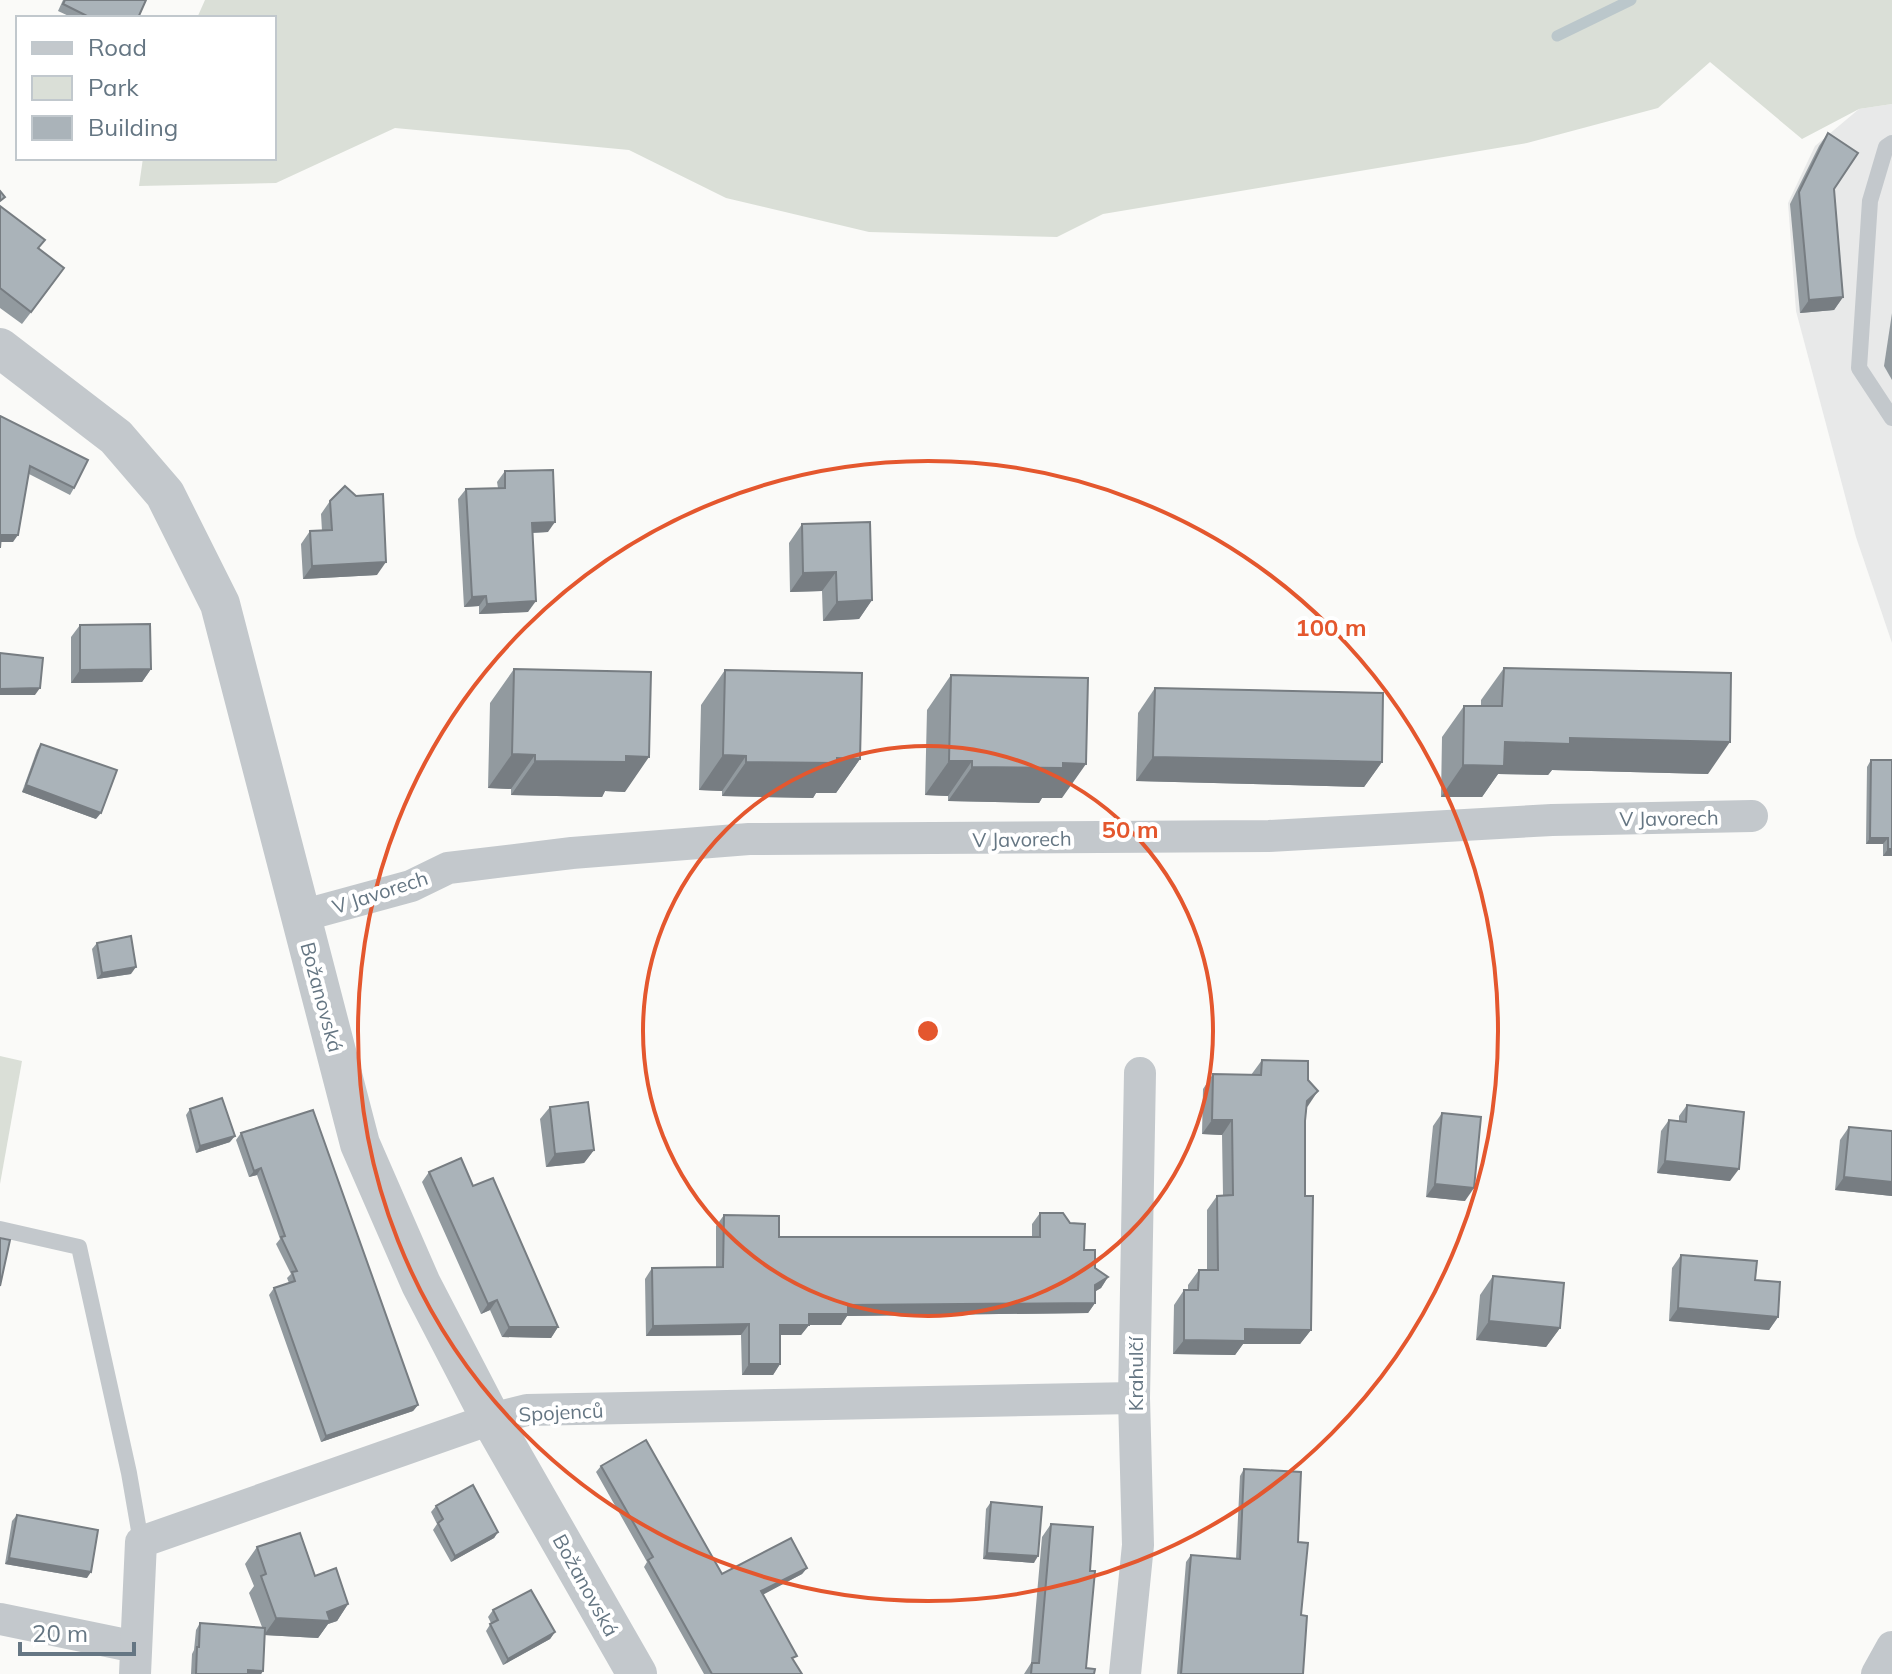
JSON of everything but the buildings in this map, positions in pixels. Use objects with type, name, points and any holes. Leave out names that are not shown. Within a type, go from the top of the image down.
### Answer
[{"type":"street","name":"Božanovská","points":[[0,348],[116,437],[165,494],[220,604],[360,1144],[421,1284],[491,1419],[637,1674]]},
{"type":"street","name":"V Javorech","points":[[301,916],[411,886],[448,868],[572,853],[749,839],[1269,836],[1552,820],[1752,816]]},
{"type":"street","name":"Krahulčí","points":[[1125,1674],[1138,1545],[1134,1398],[1140,1073]]},
{"type":"street","name":"Spojenců","points":[[141,1542],[491,1419],[527,1410],[1134,1398]]},
{"type":"street","points":[[0,1619],[136,1660],[141,1542]]},
{"type":"street","points":[[1877,1674],[1892,1647]]},
{"type":"lane","points":[[1892,143],[1886,147],[1870,201],[1859,368],[1892,418]]},
{"type":"lane","points":[[0,1229],[79,1247],[129,1473],[141,1542]]},
{"type":"shaded area","points":[[1892,104],[1892,643],[1856,537],[1796,311],[1788,203],[1815,146],[1859,109]]},
{"type":"green space","points":[[205,0],[1892,0],[1892,104],[1859,109],[1802,139],[1710,62],[1658,108],[1527,143],[1103,214],[1057,237],[869,232],[726,198],[629,150],[395,128],[276,183],[139,186],[143,160],[276,160],[276,16],[198,16]]},
{"type":"green space","points":[[0,1056],[22,1061],[0,1184]]},
{"type":"waterway","points":[[1557,36],[1631,0]]}]
